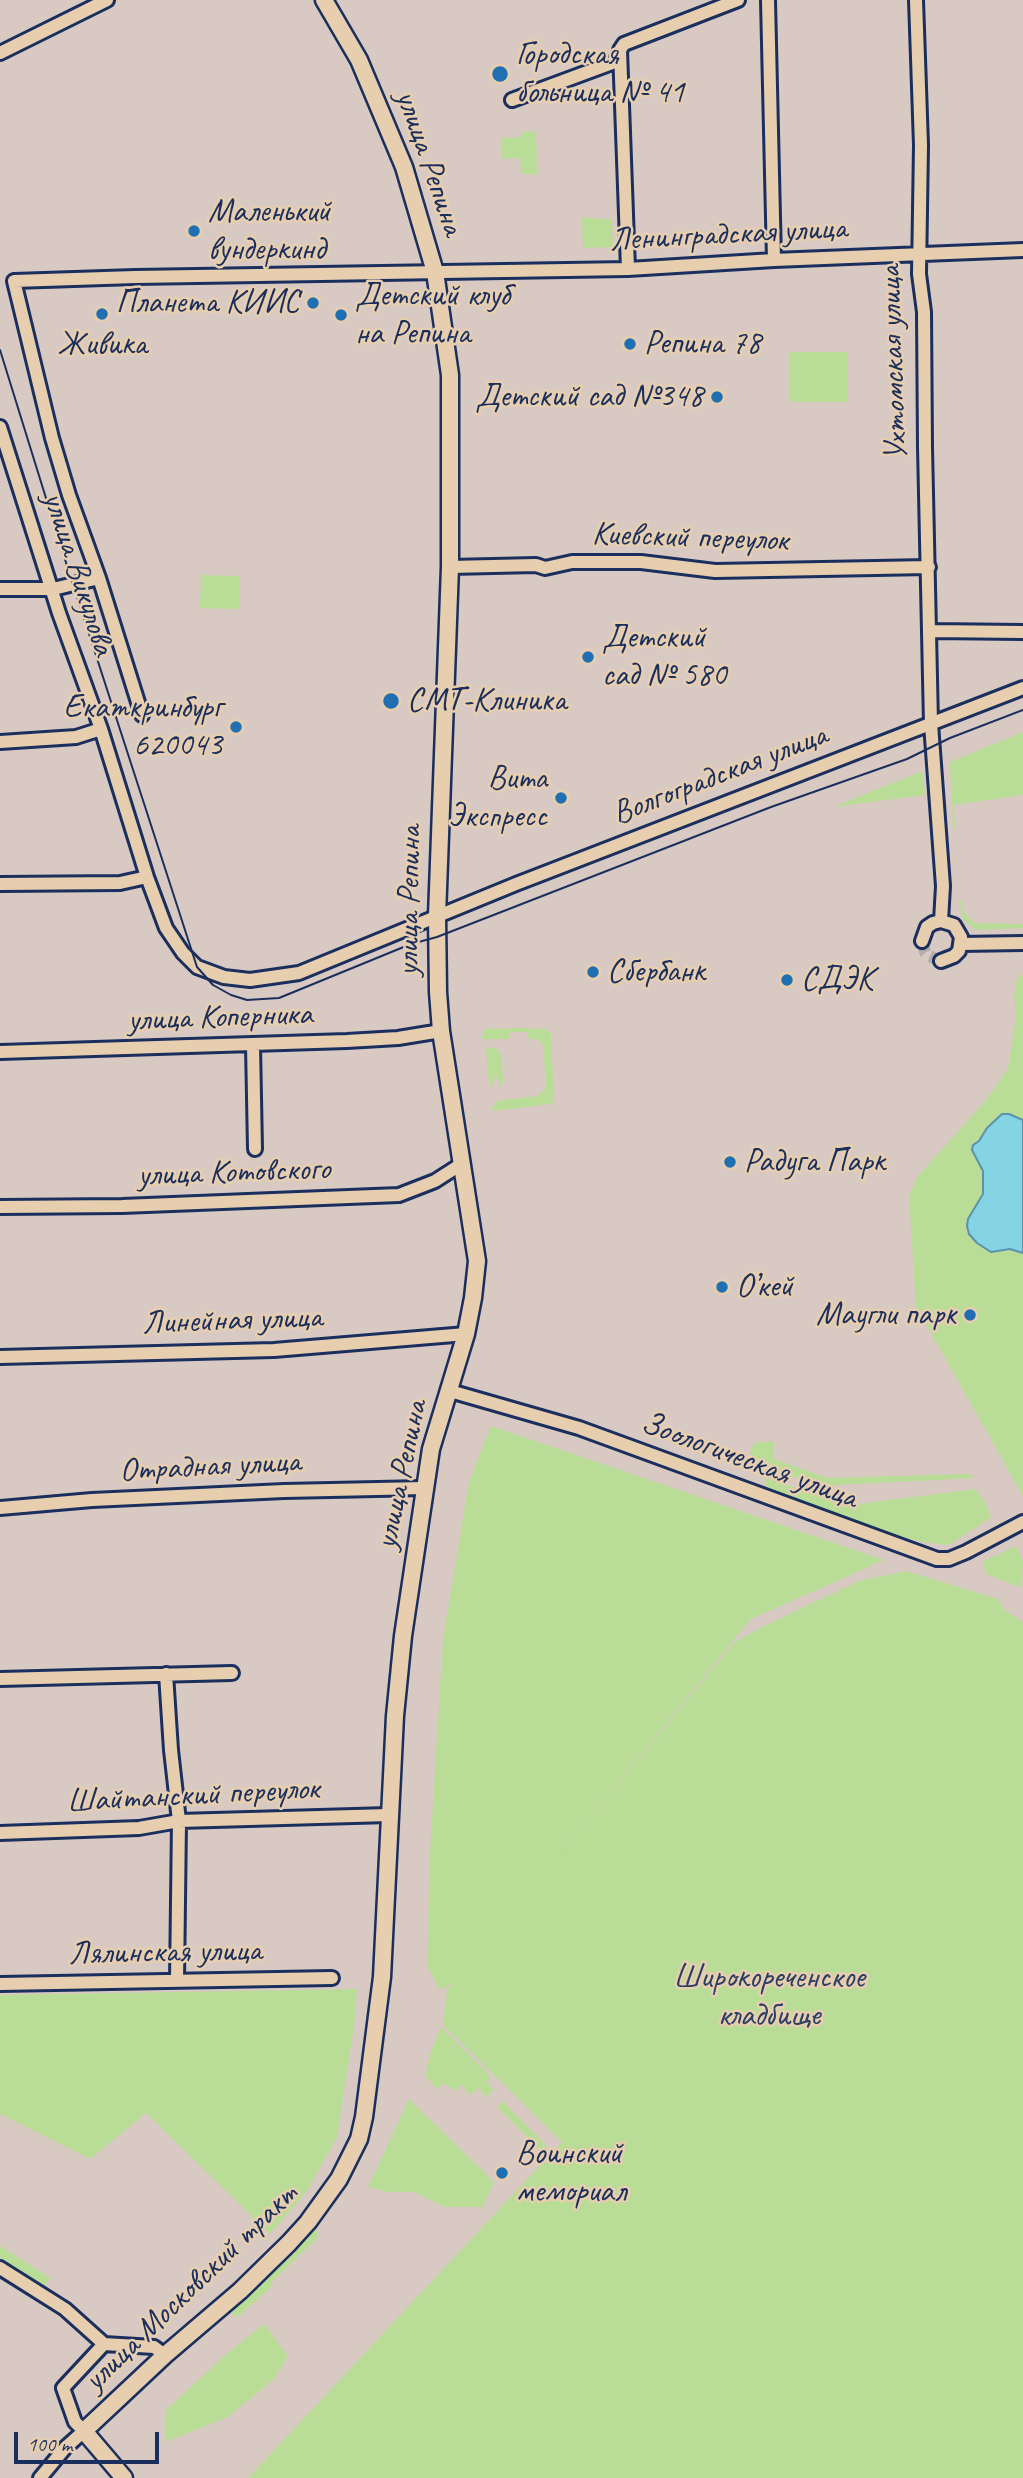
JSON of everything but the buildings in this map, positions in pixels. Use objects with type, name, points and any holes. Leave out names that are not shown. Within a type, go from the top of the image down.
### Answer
[{"type":"main road","name":"улица Репина","points":[[324,0],[359,60],[404,167],[435,272],[450,375],[450,567],[437,916],[441,1031],[477,1261],[466,1334],[431,1449],[424,1488],[403,1636],[389,1815]]},
{"type":"main road","name":"улица Московский тракт","points":[[84,2431],[160,2351],[240,2291],[308,2222],[339,2179],[359,2138],[364,2117],[382,1976],[389,1815]]},
{"type":"main road","points":[[84,2431],[124,2478]]},
{"type":"street","points":[[0,53],[107,0]]},
{"type":"street","points":[[628,269],[620,50],[624,44],[738,0]]},
{"type":"street","points":[[768,0],[774,260]]},
{"type":"street","name":"Ухтомская улица","points":[[916,0],[921,145],[919,274],[924,312],[931,724],[943,886],[941,921]]},
{"type":"street","points":[[512,100],[620,60]]},
{"type":"street","name":"Ленинградская улица","points":[[99,578],[52,438],[14,281],[628,269],[1023,250]]},
{"type":"street","name":"улица Викулова","points":[[0,427],[101,729],[146,877],[166,928],[183,953],[197,967],[210,973],[236,979],[276,978],[299,973],[437,916]]},
{"type":"street","name":"Киевский переулок","points":[[450,567],[536,565],[545,568],[572,562],[641,562],[715,571],[929,567]]},
{"type":"street","points":[[0,589],[53,589],[99,578],[142,715]]},
{"type":"street","points":[[930,631],[1023,632]]},
{"type":"street","name":"Волгоградская улица","points":[[437,916],[1023,688]]},
{"type":"street","points":[[0,742],[76,737],[101,729]]},
{"type":"street","points":[[0,884],[120,883],[146,877]]},
{"type":"street","points":[[922,941],[927,928],[941,921],[948,922],[958,930],[961,944],[954,956],[941,961]]},
{"type":"street","points":[[961,944],[1023,943]]},
{"type":"street","name":"улица Коперника","points":[[0,1052],[253,1045],[398,1038],[441,1031]]},
{"type":"street","points":[[253,1045],[255,1149]]},
{"type":"street","name":"улица Котовского","points":[[0,1207],[122,1206],[399,1195],[435,1181],[463,1163]]},
{"type":"street","name":"Линейная улица","points":[[0,1357],[274,1350],[466,1334]]},
{"type":"street","name":"Зоологическая улица","points":[[450,1391],[579,1429],[937,1559],[949,1559],[966,1552],[1023,1522]]},
{"type":"street","name":"Отрадная улица","points":[[0,1508],[92,1500],[424,1488]]},
{"type":"street","points":[[0,1679],[232,1673]]},
{"type":"street","points":[[166,1674],[179,1821],[177,1981]]},
{"type":"street","name":"Шайтанский переулок","points":[[0,1833],[139,1828],[179,1821],[389,1815]]},
{"type":"street","name":"Лялинская улица","points":[[0,1984],[331,1978]]},
{"type":"street","points":[[0,2268],[65,2309],[104,2344],[160,2351]]},
{"type":"street","points":[[40,2478],[65,2448],[84,2431],[75,2422],[62,2388],[104,2344]]},
{"type":"green space","points":[[536,131],[537,174],[521,174],[520,158],[502,159],[501,138],[521,137],[522,132]]},
{"type":"green space","points":[[582,218],[612,219],[613,247],[583,248]]},
{"type":"green space","points":[[789,352],[848,352],[848,402],[789,402]]},
{"type":"green space","points":[[201,575],[240,576],[239,609],[200,608]]},
{"type":"green space","points":[[1023,732],[1023,795],[953,805],[956,829],[953,829],[950,762]]},
{"type":"green space","points":[[923,773],[925,795],[833,807]]},
{"type":"green space","points":[[958,900],[961,900],[963,911],[974,923],[1023,924],[1023,928],[976,930],[963,920]]},
{"type":"green space","name":"Радуга Парк","points":[[1023,974],[1023,1496],[916,1307],[909,1196],[917,1177],[986,1100],[1008,1068],[1016,1018],[1014,995],[1017,978]]},
{"type":"green space","points":[[485,1029],[546,1029],[551,1034],[554,1100],[551,1104],[491,1111],[497,1101],[537,1096],[546,1088],[543,1045],[538,1039],[527,1039],[527,1032],[509,1032],[509,1039],[481,1039]]},
{"type":"green space","points":[[495,1047],[501,1054],[503,1082],[499,1088],[499,1079],[494,1079],[494,1088],[489,1083],[486,1051]]},
{"type":"green space","name":"Широкореченское кладбище","points":[[491,1426],[884,1560],[751,1619],[556,1858],[734,1643],[758,1629],[859,1581],[906,1571],[998,1599],[1003,1609],[1023,1622],[1023,2478],[248,2478],[562,2142],[443,2025],[447,1990],[453,1983],[440,1990],[428,1968],[429,1867],[443,1639],[469,1482]]},
{"type":"green space","points":[[774,1441],[774,1459],[827,1478],[968,1474],[974,1478],[819,1486],[755,1462],[750,1452],[754,1443]]},
{"type":"green space","points":[[765,1478],[850,1505],[975,1489],[985,1501],[991,1517],[949,1545],[922,1542],[831,1518],[766,1486]]},
{"type":"green space","points":[[1016,1546],[1023,1562],[1022,1588],[986,1574],[982,1562]]},
{"type":"green space","points":[[357,1989],[337,2137],[307,2191],[270,2234],[146,2113],[90,2159],[0,2114],[0,1995]]},
{"type":"green space","points":[[441,2027],[491,2077],[486,2082],[494,2090],[486,2097],[478,2088],[470,2095],[461,2085],[454,2091],[444,2083],[437,2089],[425,2076]]},
{"type":"green space","points":[[409,2099],[494,2182],[483,2207],[444,2207],[414,2192],[389,2192],[368,2187]]},
{"type":"green space","points":[[502,2101],[547,2146],[542,2152],[497,2107]]},
{"type":"green space","points":[[313,2230],[317,2231],[317,2238],[272,2282],[272,2286],[237,2317],[233,2315],[232,2312],[241,2301]]},
{"type":"green space","points":[[0,2246],[50,2278],[44,2286],[0,2258]]},
{"type":"green space","points":[[264,2324],[288,2356],[274,2379],[228,2417],[165,2442],[166,2410],[223,2357]]},
{"type":"water","points":[[1002,1114],[1023,1120],[1023,1253],[1010,1249],[991,1252],[977,1243],[969,1234],[967,1226],[968,1219],[983,1194],[983,1171],[972,1150],[973,1145]]},
{"type":"tunnel","points":[[922,941],[925,952],[941,961]]},
{"type":"tram line","points":[[0,350],[197,967],[213,985],[231,995],[247,1000],[279,998],[411,944],[437,937],[771,807],[907,759],[950,738],[1023,710]]},
{"type":"place","name":"Городская больница № 41","points":[[500,74]]},
{"type":"place","name":"Маленький вундеркинд","points":[[194,231]]},
{"type":"place","name":"Планета КИИС","points":[[313,303]]},
{"type":"place","name":"Живика","points":[[102,314]]},
{"type":"place","name":"Детский клуб на Репина","points":[[341,315]]},
{"type":"place","name":"Репина 78","points":[[630,344]]},
{"type":"place","name":"Детский сад №348","points":[[717,397]]},
{"type":"place","name":"Детский сад № 580","points":[[588,657]]},
{"type":"place","name":"СМТ-Клиника","points":[[391,701]]},
{"type":"place","name":"Екаткринбург 620043","points":[[236,727]]},
{"type":"place","name":"Вита Экспресс","points":[[561,798]]},
{"type":"place","name":"Сбербанк","points":[[593,972]]},
{"type":"place","name":"СДЭК","points":[[787,980]]},
{"type":"place","name":"Радуга Парк","points":[[730,1162]]},
{"type":"place","name":"О’кей","points":[[722,1287]]},
{"type":"place","name":"Маугли парк","points":[[970,1315]]},
{"type":"place","name":"Воинский мемориал","points":[[502,2173]]}]
